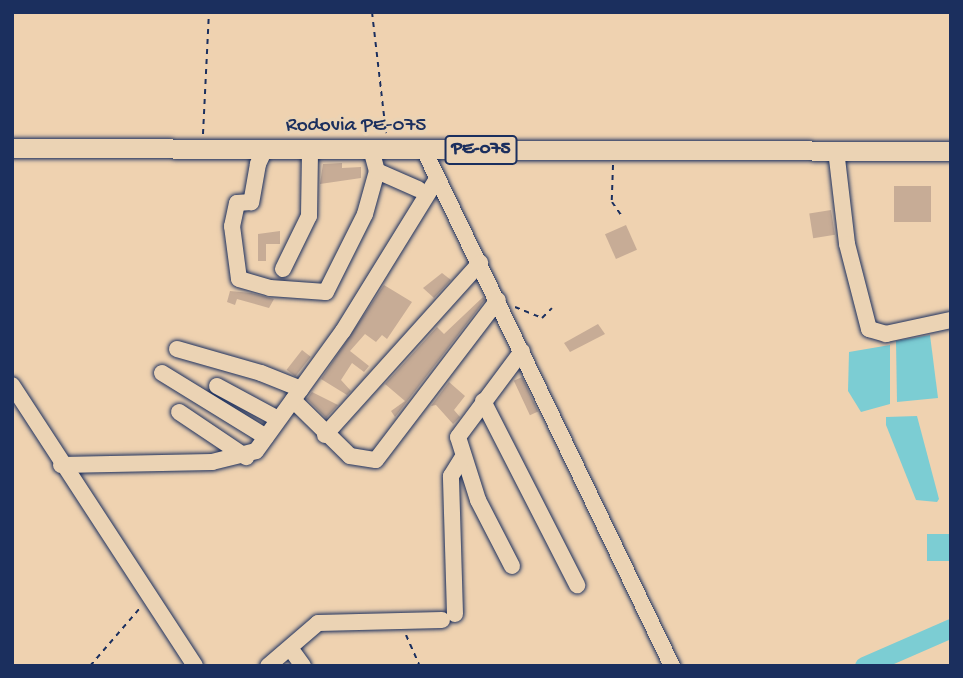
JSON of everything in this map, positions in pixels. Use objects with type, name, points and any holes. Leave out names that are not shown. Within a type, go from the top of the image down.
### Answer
[{"type":"main road","name":"Rodovia PE-075","points":[[12,148],[951,151]]},
{"type":"street","points":[[265,149],[251,202],[237,203],[232,226],[239,279],[270,288],[326,292],[365,214],[377,171],[379,149]]},
{"type":"street","points":[[283,269],[309,216],[310,149]]},
{"type":"street","points":[[424,150],[672,666]]},
{"type":"street","points":[[836,150],[847,244],[869,329],[886,334],[951,320]]},
{"type":"street","points":[[377,171],[418,189]]},
{"type":"street","points":[[61,465],[246,457],[266,437],[343,331],[437,179]]},
{"type":"street","points":[[325,435],[480,264]]},
{"type":"street","points":[[177,349],[261,373],[297,395],[325,435],[361,461],[381,457],[498,300]]},
{"type":"street","points":[[512,566],[478,500],[463,457],[460,432],[522,351]]},
{"type":"street","points":[[162,373],[266,437]]},
{"type":"street","points":[[12,385],[61,465],[195,666]]},
{"type":"street","points":[[217,386],[278,419]]},
{"type":"street","points":[[483,401],[577,586]]},
{"type":"street","points":[[179,412],[246,457]]},
{"type":"street","points":[[268,666],[318,623],[448,617],[451,476],[463,457]]},
{"type":"street","points":[[290,648],[303,666]]},
{"type":"path","points":[[202,149],[209,12]]},
{"type":"path","points":[[372,12],[379,149]]},
{"type":"path","points":[[614,150],[612,202],[623,218]]},
{"type":"path","points":[[498,300],[542,318],[552,308]]},
{"type":"path","points":[[90,666],[150,597]]},
{"type":"path","points":[[417,620],[406,635],[420,666]]},
{"type":"water","points":[[930,335],[938,398],[897,402],[896,341]]},
{"type":"water","points":[[890,345],[890,404],[861,412],[848,391],[849,352]]},
{"type":"water","points":[[917,416],[939,499],[937,502],[916,500],[886,425],[886,417]]},
{"type":"water","points":[[927,534],[951,534],[951,561],[927,561]]},
{"type":"building","points":[[342,163],[342,168],[361,167],[361,178],[320,184],[323,164]]},
{"type":"building","points":[[894,186],[931,186],[931,222],[894,222]]},
{"type":"building","points":[[831,210],[835,235],[813,238],[809,213]]},
{"type":"building","points":[[626,225],[637,250],[616,259],[605,234]]},
{"type":"building","points":[[280,231],[280,244],[266,244],[266,261],[258,261],[258,234]]},
{"type":"building","points":[[442,273],[451,280],[434,298],[423,288]]},
{"type":"building","points":[[384,285],[412,302],[387,339],[382,335],[376,342],[365,334],[350,351],[369,366],[364,372],[352,363],[341,380],[351,391],[347,395],[321,379]]},
{"type":"building","points":[[230,291],[274,299],[269,308],[237,299],[235,305],[227,302]]},
{"type":"building","points":[[483,297],[485,300],[395,417],[391,411],[405,401],[385,384],[437,327],[444,334]]},
{"type":"building","points":[[598,324],[605,334],[570,352],[564,343]]},
{"type":"building","points":[[302,350],[311,357],[295,376],[287,370]]},
{"type":"building","points":[[522,377],[538,411],[530,415],[514,381]]},
{"type":"building","points":[[449,382],[465,396],[454,410],[460,417],[453,424],[436,405],[431,406]]},
{"type":"building","points":[[312,392],[338,405],[326,418],[307,399]]},
{"type":"waterway","points":[[864,666],[951,628]]}]
